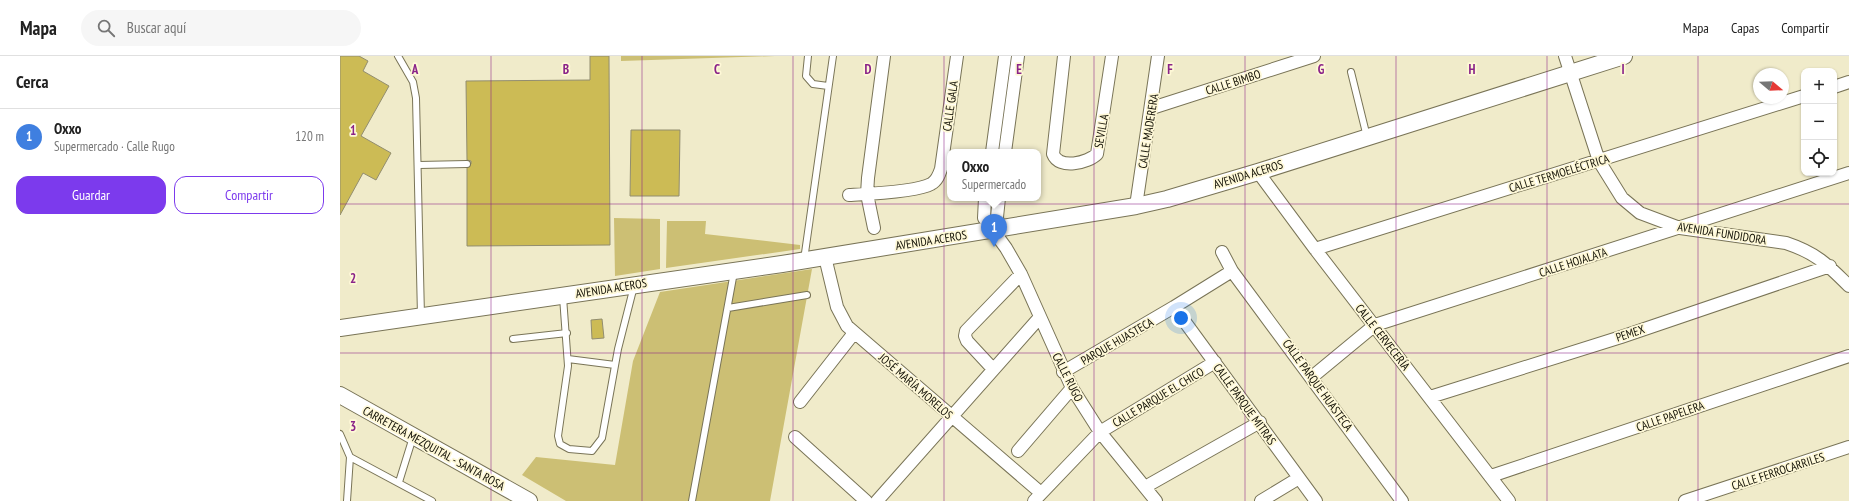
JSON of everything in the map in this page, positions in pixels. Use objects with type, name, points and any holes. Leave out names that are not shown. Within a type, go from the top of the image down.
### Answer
[{"type":"street","points":[[874,228],[867,194],[884,56]]},
{"type":"street","name":"CALLE GALA","points":[[849,195],[925,186],[932,184],[937,178],[942,169],[957,56]]},
{"type":"street","points":[[992,149],[1005,56]]},
{"type":"street","points":[[1005,149],[1018,56]]},
{"type":"street","name":"SEVILLA","points":[[1064,56],[1053,154],[1055,159],[1060,163],[1086,160],[1094,158],[1097,154],[1112,56]]},
{"type":"street","name":"CALLE MADERERA","points":[[1136,206],[1152,108],[1158,56]]},
{"type":"street","name":"CALLE BIMBO","points":[[1152,108],[1314,56]]},
{"type":"street","name":"AVENIDA FUNDIDORA","points":[[1565,56],[1599,161],[1622,198],[1640,213],[1680,228],[1786,243],[1816,255],[1830,266],[1849,286]]},
{"type":"street","name":"AVENIDA ACEROS","points":[[340,328],[997,233],[1136,206],[1167,199],[1258,172],[1624,56]]},
{"type":"street","points":[[1837,86],[1849,82]]},
{"type":"street","name":"CALLE TERMOELÉCTRICA","points":[[1315,249],[1801,97]]},
{"type":"street","name":"CALLE CERVECERÍA","points":[[1258,172],[1315,249],[1509,501]]},
{"type":"street","name":"CALLE HOJALATA","points":[[1312,377],[1375,325],[1849,173]]},
{"type":"street","name":"CALLE RUGO","points":[[985,201],[984,218],[997,233],[1021,274],[1072,388],[1100,432],[1156,501]]},
{"type":"street","points":[[997,233],[999,201]]},
{"type":"street","name":"CALLE PARQUE HUASTECA","points":[[1222,252],[1232,270],[1402,501]]},
{"type":"street","name":"JOSÉ MARÍA MORELOS","points":[[825,257],[837,307],[847,326],[951,416],[1037,497]]},
{"type":"street","name":"PEMEX","points":[[1430,397],[1613,339],[1830,266]]},
{"type":"street","name":"PARQUE HUASTECA","points":[[1064,372],[1174,307],[1232,270]]},
{"type":"street","points":[[993,369],[967,341],[965,336],[966,331],[1021,274]]},
{"type":"street","name":"CALLE PARQUE MITRAS","points":[[1174,307],[1260,422],[1316,501]]},
{"type":"street","points":[[877,501],[1040,317]]},
{"type":"street","points":[[800,402],[854,333]]},
{"type":"street","name":"CALLE PAPELERA","points":[[1491,476],[1849,356]]},
{"type":"street","name":"CALLE PARQUE EL CHICO","points":[[1037,497],[1100,432],[1215,362]]},
{"type":"street","points":[[1018,451],[1072,388]]},
{"type":"street","name":"CARRETERA MEZQUITAL - SANTA ROSA","points":[[340,395],[529,501]]},
{"type":"street","points":[[1145,487],[1260,422]]},
{"type":"street","points":[[795,437],[866,501]]},
{"type":"street","name":"CALLE FERROCARRILES","points":[[1685,501],[1849,447]]},
{"type":"street","points":[[1261,501],[1299,478]]},
{"type":"lane","points":[[398,56],[413,82],[416,98],[419,165],[421,316]]},
{"type":"lane","points":[[808,56],[806,76],[813,84],[828,86]]},
{"type":"lane","points":[[804,260],[833,56]]},
{"type":"lane","points":[[1350,72],[1368,137]]},
{"type":"lane","points":[[419,165],[467,164]]},
{"type":"lane","points":[[692,501],[734,270]]},
{"type":"lane","points":[[563,296],[568,359],[566,391],[558,436],[560,444],[569,449],[582,452],[592,451],[602,438],[615,365],[635,285]]},
{"type":"lane","points":[[728,308],[807,295]]},
{"type":"lane","points":[[513,339],[567,333]]},
{"type":"lane","points":[[568,359],[615,365]]},
{"type":"lane","points":[[340,434],[350,457],[347,501]]},
{"type":"lane","points":[[399,482],[413,436]]},
{"type":"lane","points":[[350,457],[399,482],[428,500]]},
{"type":"shaded area","points":[[621,56],[775,56],[621,61]]},
{"type":"shaded area","points":[[614,218],[660,219],[660,269],[615,276]]},
{"type":"shaded area","points":[[667,221],[706,221],[705,234],[800,245],[800,249],[666,268]]},
{"type":"shaded area","points":[[812,269],[770,501],[566,501],[522,475],[536,457],[615,465],[633,361],[660,292]]},
{"type":"building","points":[[340,56],[359,56],[368,61],[363,71],[389,86],[361,136],[391,153],[376,180],[363,173],[340,215]]},
{"type":"building","points":[[590,56],[609,56],[610,245],[467,246],[467,168],[471,164],[471,161],[467,160],[466,81],[590,80]]},
{"type":"building","points":[[631,130],[680,130],[679,196],[630,196]]},
{"type":"building","points":[[602,319],[604,338],[592,339],[591,320]]},
{"type":"place","name":"Oxxo","points":[[994,247]]}]
